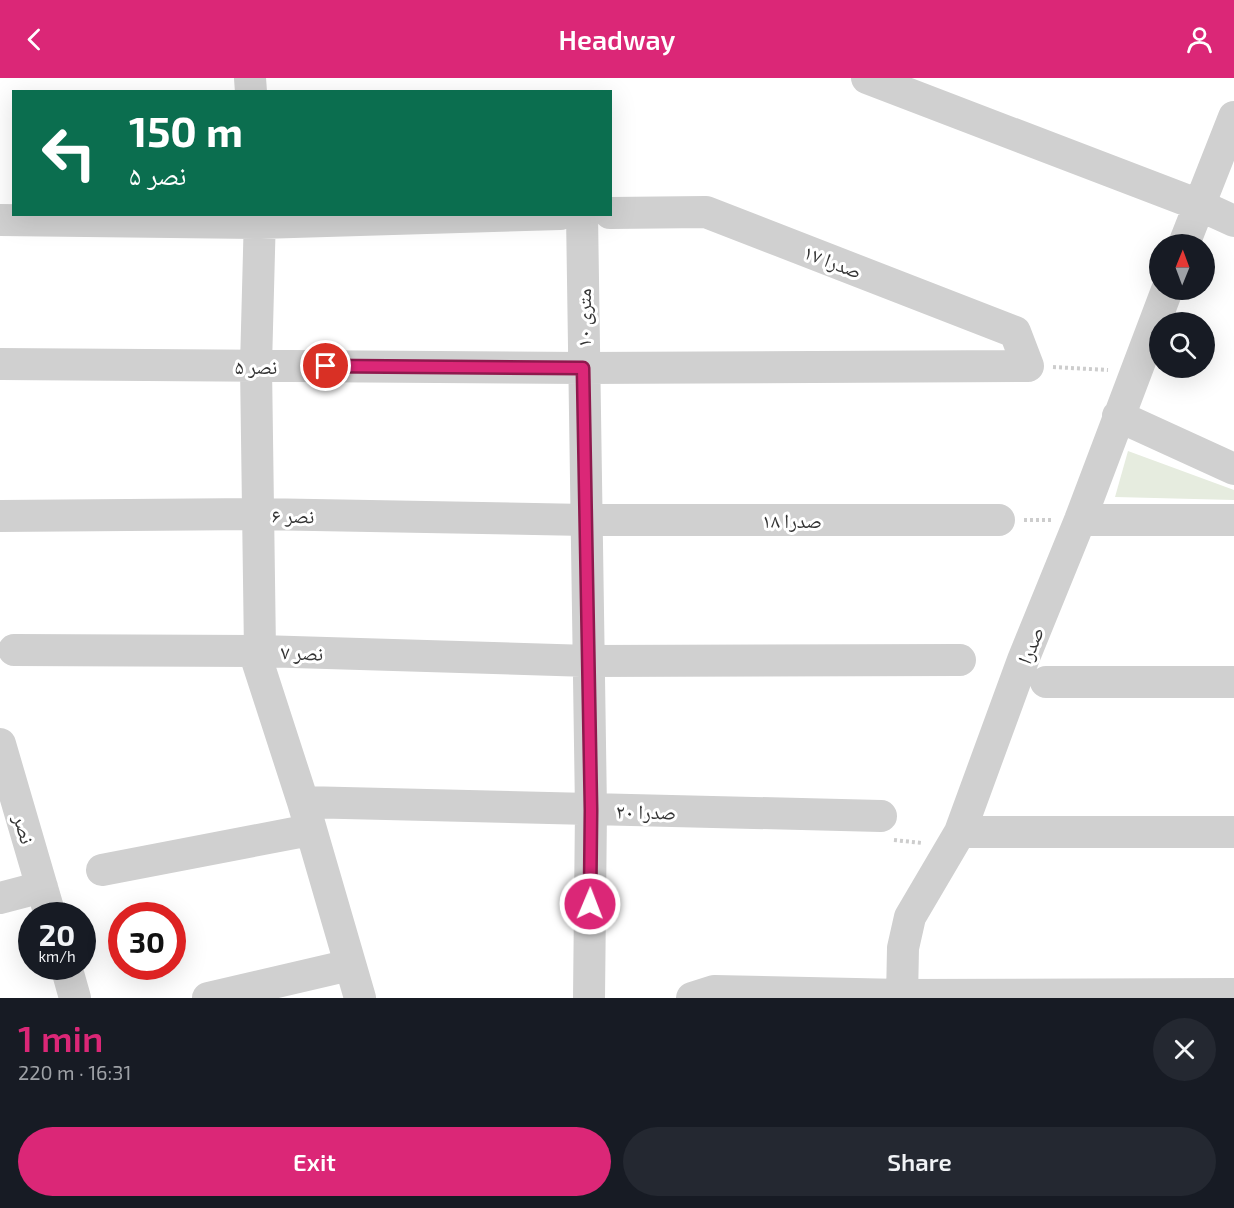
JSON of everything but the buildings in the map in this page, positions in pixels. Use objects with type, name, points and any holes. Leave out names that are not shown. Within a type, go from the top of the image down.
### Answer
[{"type":"street","points":[[867,78],[1199,205],[1234,221]]},
{"type":"street","points":[[1188,234],[1234,117]]},
{"type":"street","name":"صدرا ۱۷","points":[[612,213],[706,212],[1015,332],[1028,366]]},
{"type":"street","points":[[0,220],[440,216]]},
{"type":"street","name":"۱۰ متری","points":[[582,216],[591,810],[589,998]]},
{"type":"street","points":[[260,219],[256,366],[260,651],[255,654],[360,998]]},
{"type":"street","name":"صدرا","points":[[902,997],[903,948],[910,917],[955,840],[1163,300]]},
{"type":"street","name":"نصر ۵","points":[[0,364],[583,368],[1028,366]]},
{"type":"street","points":[[1118,416],[1234,470]]},
{"type":"street","name":"نصر ۶","points":[[0,516],[258,514],[586,520]]},
{"type":"street","name":"صدرا ۱۸","points":[[586,520],[999,520]]},
{"type":"street","points":[[1080,520],[1234,520]]},
{"type":"street","name":"نصر ۷","points":[[14,650],[260,651],[589,661],[960,660]]},
{"type":"street","points":[[1046,682],[1234,682]]},
{"type":"street","name":"نصر","points":[[0,744],[46,901]]},
{"type":"street","name":"صدرا ۲۰","points":[[102,870],[306,816],[591,810],[882,816]]},
{"type":"street","points":[[955,840],[1234,832]]},
{"type":"street","points":[[0,898],[46,901]]},
{"type":"street","points":[[208,998],[350,965]]},
{"type":"street","points":[[70,980],[75,998]]},
{"type":"street","points":[[692,998],[714,991],[902,997],[1158,997],[1234,994]]},
{"type":"path","points":[[1028,366],[1136,371]]},
{"type":"path","points":[[999,520],[1080,520]]},
{"type":"path","points":[[882,816],[882,840],[955,840]]},
{"type":"shaded area","points":[[1128,451],[1234,490],[1234,500],[1115,497]]},
{"type":"route","points":[[326,366],[583,368],[591,810],[590,904]]}]
